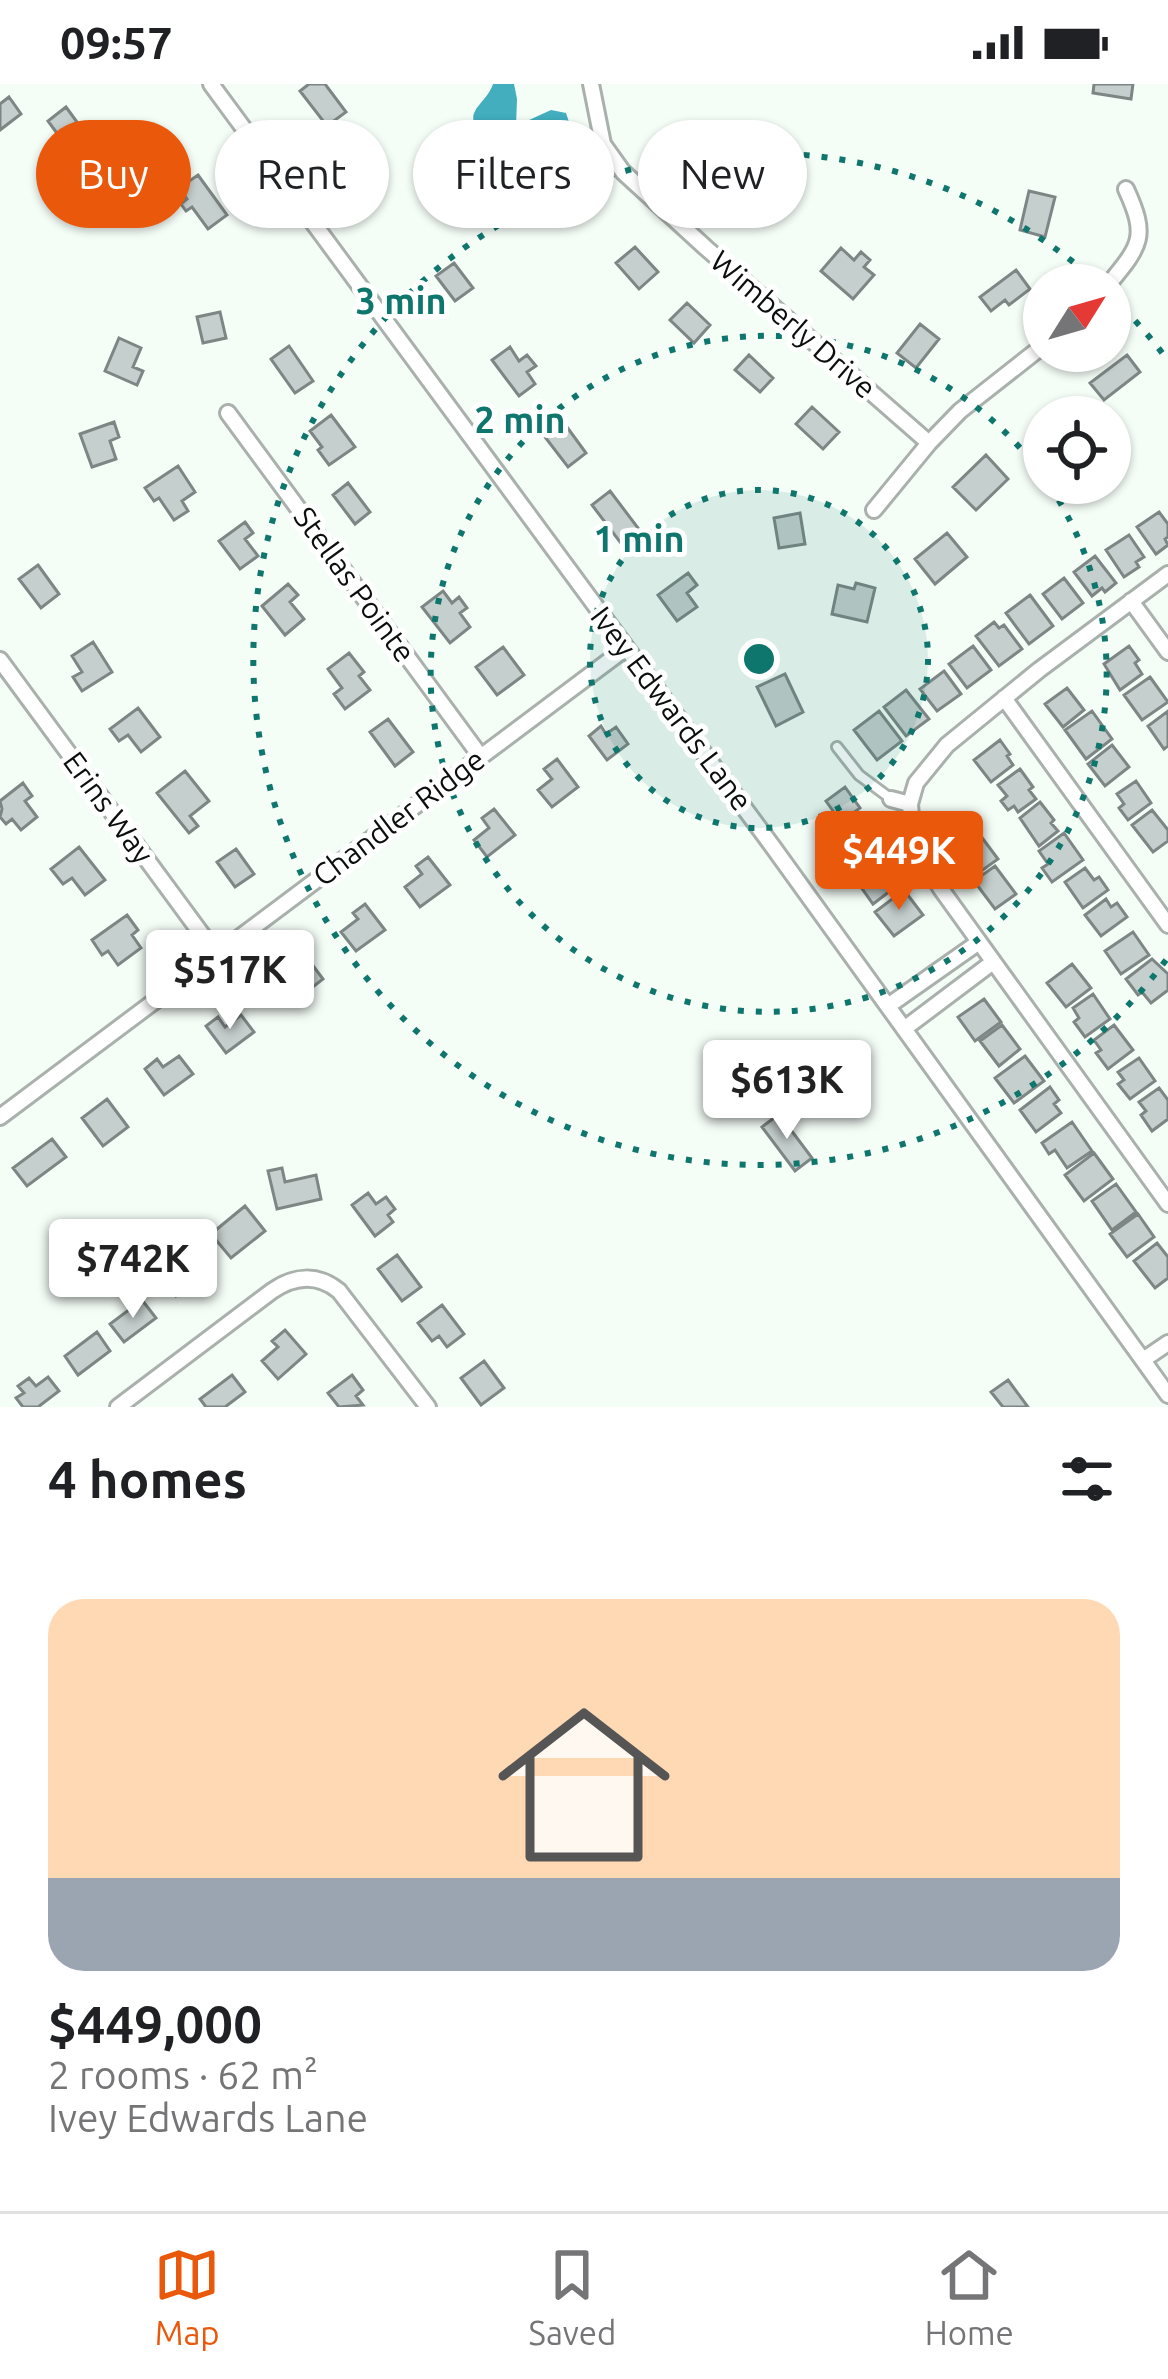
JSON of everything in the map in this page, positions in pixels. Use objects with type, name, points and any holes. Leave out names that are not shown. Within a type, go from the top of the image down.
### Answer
[{"type":"street","name":"Ivey Edwards Lane","points":[[211,84],[1143,1360],[1163,1377],[1168,1395]]},
{"type":"street","name":"Wimberly Drive","points":[[591,84],[603,144],[623,172],[929,443]]},
{"type":"street","points":[[1123,264],[1137,245],[1140,220],[1126,189]]},
{"type":"street","points":[[874,510],[929,443],[1023,361]]},
{"type":"street","name":"Stellas Pointe","points":[[227,412],[481,757]]},
{"type":"street","points":[[1168,574],[947,745],[916,783],[910,805],[913,842],[940,889],[1168,1204]]},
{"type":"street","points":[[1131,601],[1168,652]]},
{"type":"street","name":"Chandler Ridge","points":[[0,1117],[626,648]]},
{"type":"street","name":"Erins Way","points":[[0,660],[217,955]]},
{"type":"street","points":[[1004,698],[1168,925]]},
{"type":"street","points":[[891,799],[910,805]]},
{"type":"street","points":[[888,1006],[979,941]]},
{"type":"street","points":[[904,1029],[993,962]]},
{"type":"street","points":[[118,1407],[272,1292],[303,1278],[323,1280],[339,1291],[428,1407]]},
{"type":"street","points":[[1143,1360],[1168,1343]]},
{"type":"lane","points":[[838,747],[859,775],[891,799]]},
{"type":"water","points":[[493,84],[514,84],[516,120],[474,120]]},
{"type":"water","points":[[551,110],[566,113],[568,120],[529,120]]},
{"type":"building","points":[[309,84],[325,84],[346,112],[335,120],[322,120],[300,91]]},
{"type":"building","points":[[1094,84],[1133,84],[1131,99],[1093,93]]},
{"type":"building","points":[[9,97],[21,114],[0,130],[0,104]]},
{"type":"building","points":[[66,107],[76,120],[49,120]]},
{"type":"building","points":[[198,175],[215,198],[215,224],[208,229],[191,208],[191,180]]},
{"type":"building","points":[[1029,191],[1055,197],[1045,237],[1020,230]]},
{"type":"building","points":[[635,247],[658,272],[639,289],[616,263]]},
{"type":"building","points":[[841,248],[854,260],[861,252],[870,260],[864,267],[874,275],[853,299],[821,271]]},
{"type":"building","points":[[454,263],[473,288],[455,301],[436,276]]},
{"type":"building","points":[[1016,270],[1023,280],[1023,294],[1009,305],[1005,300],[991,311],[980,297]]},
{"type":"building","points":[[687,303],[710,325],[694,343],[670,320]]},
{"type":"building","points":[[220,312],[226,338],[203,343],[197,317]]},
{"type":"building","points":[[920,324],[939,339],[916,368],[897,353]]},
{"type":"building","points":[[119,338],[141,348],[133,367],[143,371],[137,385],[105,371]]},
{"type":"building","points":[[289,346],[313,381],[295,393],[271,359]]},
{"type":"building","points":[[510,347],[519,361],[527,355],[536,366],[527,372],[535,384],[519,396],[492,360]]},
{"type":"building","points":[[749,355],[773,378],[760,392],[735,370]]},
{"type":"building","points":[[1131,360],[1140,372],[1109,396],[1101,396],[1090,383],[1105,372],[1131,372]]},
{"type":"building","points":[[812,407],[839,432],[823,449],[796,424]]},
{"type":"building","points":[[331,415],[355,447],[329,465],[310,431]]},
{"type":"building","points":[[114,422],[119,437],[110,441],[116,459],[92,467],[80,434]]},
{"type":"building","points":[[564,423],[586,453],[568,467],[545,437]]},
{"type":"building","points":[[986,455],[1008,479],[976,510],[953,487]]},
{"type":"building","points":[[178,466],[195,492],[182,501],[188,511],[174,520],[159,498],[154,501],[145,488]]},
{"type":"building","points":[[348,483],[370,512],[355,524],[333,495]]},
{"type":"building","points":[[610,491],[638,528],[620,542],[592,505]]},
{"type":"building","points":[[1159,512],[1168,524],[1168,545],[1156,554],[1137,527]]},
{"type":"building","points":[[800,513],[805,544],[779,548],[774,518]]},
{"type":"building","points":[[245,522],[253,533],[245,539],[258,556],[240,569],[219,541]]},
{"type":"building","points":[[947,533],[967,557],[935,584],[915,559]]},
{"type":"building","points":[[1129,535],[1144,557],[1124,577],[1106,550]]},
{"type":"building","points":[[1095,556],[1116,583],[1092,596],[1074,572]]},
{"type":"building","points":[[38,565],[59,594],[41,608],[19,579]]},
{"type":"building","points":[[688,573],[697,585],[687,593],[697,607],[677,621],[658,595]]},
{"type":"building","points":[[1064,578],[1083,603],[1062,619],[1043,594]]},
{"type":"building","points":[[856,583],[875,588],[867,622],[832,614],[838,585],[854,589]]},
{"type":"building","points":[[288,584],[298,595],[290,602],[304,619],[285,635],[262,606]]},
{"type":"building","points":[[443,591],[452,603],[459,597],[467,608],[460,613],[470,627],[450,643],[422,607]]},
{"type":"building","points":[[1030,595],[1053,626],[1029,644],[1006,613]]},
{"type":"building","points":[[994,622],[999,628],[1004,625],[1022,649],[999,666],[976,636]]},
{"type":"building","points":[[93,642],[112,672],[82,691],[73,677],[82,672],[72,656]]},
{"type":"building","points":[[973,646],[991,670],[967,688],[949,664]]},
{"type":"building","points":[[1129,646],[1142,674],[1120,690],[1104,664]]},
{"type":"building","points":[[503,647],[524,675],[497,695],[476,667]]},
{"type":"building","points":[[349,653],[364,672],[359,676],[370,690],[345,709],[334,694],[342,688],[328,669]]},
{"type":"building","points":[[944,671],[961,694],[937,711],[920,689]]},
{"type":"building","points":[[785,674],[803,712],[776,726],[757,687]]},
{"type":"building","points":[[1150,677],[1168,702],[1142,720],[1124,695]]},
{"type":"building","points":[[1067,688],[1084,710],[1063,727],[1045,704]]},
{"type":"building","points":[[906,690],[929,719],[906,736],[884,707]]},
{"type":"building","points":[[138,708],[160,737],[141,752],[128,735],[119,741],[110,729]]},
{"type":"building","points":[[879,711],[902,741],[877,760],[854,730]]},
{"type":"building","points":[[1092,711],[1112,739],[1086,759],[1065,730]]},
{"type":"building","points":[[1168,711],[1168,746],[1164,749],[1148,726]]},
{"type":"building","points":[[388,719],[413,752],[395,766],[370,732]]},
{"type":"building","points":[[601,726],[606,734],[616,727],[628,744],[607,760],[589,736]]},
{"type":"building","points":[[1000,740],[1013,765],[991,782],[974,760]]},
{"type":"building","points":[[1112,745],[1129,767],[1105,786],[1088,764]]},
{"type":"building","points":[[557,759],[578,787],[552,807],[538,790],[552,779],[544,769]]},
{"type":"building","points":[[1020,769],[1036,799],[1018,812],[1014,806],[1008,810],[1001,801],[1007,796],[998,785]]},
{"type":"building","points":[[185,771],[209,801],[190,816],[198,826],[189,833],[157,793]]},
{"type":"building","points":[[1136,781],[1151,803],[1128,820],[1119,808],[1124,804],[1117,794]]},
{"type":"building","points":[[23,783],[32,796],[25,801],[37,817],[21,830],[12,819],[6,824],[0,817],[0,801]]},
{"type":"building","points":[[845,787],[860,808],[841,822],[826,801]]},
{"type":"building","points":[[1040,802],[1058,831],[1039,846],[1020,818]]},
{"type":"building","points":[[494,809],[515,835],[487,857],[474,840],[489,828],[482,818]]},
{"type":"building","points":[[1152,810],[1168,830],[1168,841],[1153,852],[1132,825]]},
{"type":"building","points":[[977,831],[998,859],[973,877],[953,849]]},
{"type":"building","points":[[1064,833],[1083,860],[1052,882],[1042,868],[1048,864],[1039,851]]},
{"type":"building","points":[[79,847],[105,880],[85,895],[72,878],[63,884],[51,869]]},
{"type":"building","points":[[236,849],[254,874],[235,887],[217,862]]},
{"type":"building","points":[[428,857],[450,885],[420,907],[405,887],[422,874],[416,866]]},
{"type":"building","points":[[885,858],[902,882],[873,904],[856,880]]},
{"type":"building","points":[[995,866],[1016,894],[995,909],[974,881]]},
{"type":"building","points":[[1085,868],[1108,890],[1083,908],[1065,882]]},
{"type":"building","points":[[904,890],[923,915],[894,936],[875,912]]},
{"type":"building","points":[[1106,899],[1111,907],[1117,903],[1127,917],[1101,936],[1085,915]]},
{"type":"building","points":[[365,904],[385,930],[356,951],[341,932],[358,919],[353,913]]},
{"type":"building","points":[[127,915],[138,930],[132,935],[141,948],[118,965],[108,951],[102,955],[92,940]]},
{"type":"building","points":[[1133,932],[1149,955],[1121,974],[1105,951]]},
{"type":"building","points":[[302,951],[323,979],[295,1001],[276,976]]},
{"type":"building","points":[[1152,959],[1168,974],[1168,990],[1151,1003],[1126,979]]},
{"type":"building","points":[[1072,964],[1091,988],[1066,1007],[1047,983]]},
{"type":"building","points":[[1093,994],[1110,1019],[1085,1037],[1074,1022],[1079,1018],[1073,1008]]},
{"type":"building","points":[[984,999],[1001,1022],[975,1041],[958,1017]]},
{"type":"building","points":[[241,1015],[254,1032],[226,1053],[206,1026],[218,1017],[225,1027]]},
{"type":"building","points":[[1002,1025],[1020,1049],[999,1066],[980,1041]]},
{"type":"building","points":[[1114,1025],[1133,1050],[1108,1069],[1096,1053],[1101,1050],[1094,1040]]},
{"type":"building","points":[[179,1056],[193,1074],[164,1095],[145,1069],[157,1059],[163,1067]]},
{"type":"building","points":[[1025,1056],[1044,1081],[1014,1103],[995,1078]]},
{"type":"building","points":[[1139,1058],[1155,1081],[1130,1099],[1118,1084],[1124,1080],[1118,1072]]},
{"type":"building","points":[[1050,1087],[1061,1113],[1036,1132],[1020,1110]]},
{"type":"building","points":[[1159,1088],[1168,1100],[1168,1119],[1152,1131],[1139,1102]]},
{"type":"building","points":[[107,1099],[128,1127],[103,1146],[82,1118]]},
{"type":"building","points":[[779,1114],[812,1158],[795,1171],[762,1127]]},
{"type":"building","points":[[1072,1122],[1092,1151],[1067,1168],[1055,1150],[1049,1154],[1042,1143]]},
{"type":"building","points":[[52,1139],[66,1157],[27,1186],[13,1168]]},
{"type":"building","points":[[1094,1153],[1113,1179],[1084,1201],[1065,1175]]},
{"type":"building","points":[[282,1168],[285,1182],[316,1175],[321,1199],[277,1209],[268,1171]]},
{"type":"building","points":[[1116,1184],[1136,1212],[1112,1230],[1092,1201]]},
{"type":"building","points":[[368,1193],[376,1204],[386,1197],[395,1209],[388,1215],[393,1222],[375,1236],[352,1205]]},
{"type":"building","points":[[245,1206],[265,1231],[231,1258],[211,1234]]},
{"type":"building","points":[[1138,1214],[1154,1237],[1127,1257],[1110,1234]]},
{"type":"building","points":[[1157,1243],[1168,1257],[1168,1278],[1155,1288],[1134,1261]]},
{"type":"building","points":[[191,1250],[210,1278],[176,1296],[159,1272]]},
{"type":"building","points":[[397,1255],[421,1287],[402,1301],[378,1269]]},
{"type":"building","points":[[142,1300],[156,1318],[124,1342],[110,1324]]},
{"type":"building","points":[[442,1305],[464,1334],[447,1347],[439,1336],[432,1341],[418,1323]]},
{"type":"building","points":[[285,1330],[306,1354],[278,1379],[262,1361],[278,1347],[272,1341]]},
{"type":"building","points":[[97,1332],[110,1351],[78,1375],[65,1356]]},
{"type":"building","points":[[484,1361],[504,1388],[481,1405],[461,1378]]},
{"type":"building","points":[[232,1375],[245,1392],[225,1407],[206,1407],[200,1399]]},
{"type":"building","points":[[352,1375],[363,1390],[356,1396],[363,1405],[339,1407],[328,1393]]},
{"type":"building","points":[[48,1377],[59,1391],[38,1407],[23,1407],[16,1398],[24,1393],[18,1386],[29,1378],[36,1386]]},
{"type":"building","points":[[1008,1380],[1028,1407],[1003,1407],[991,1392]]}]
